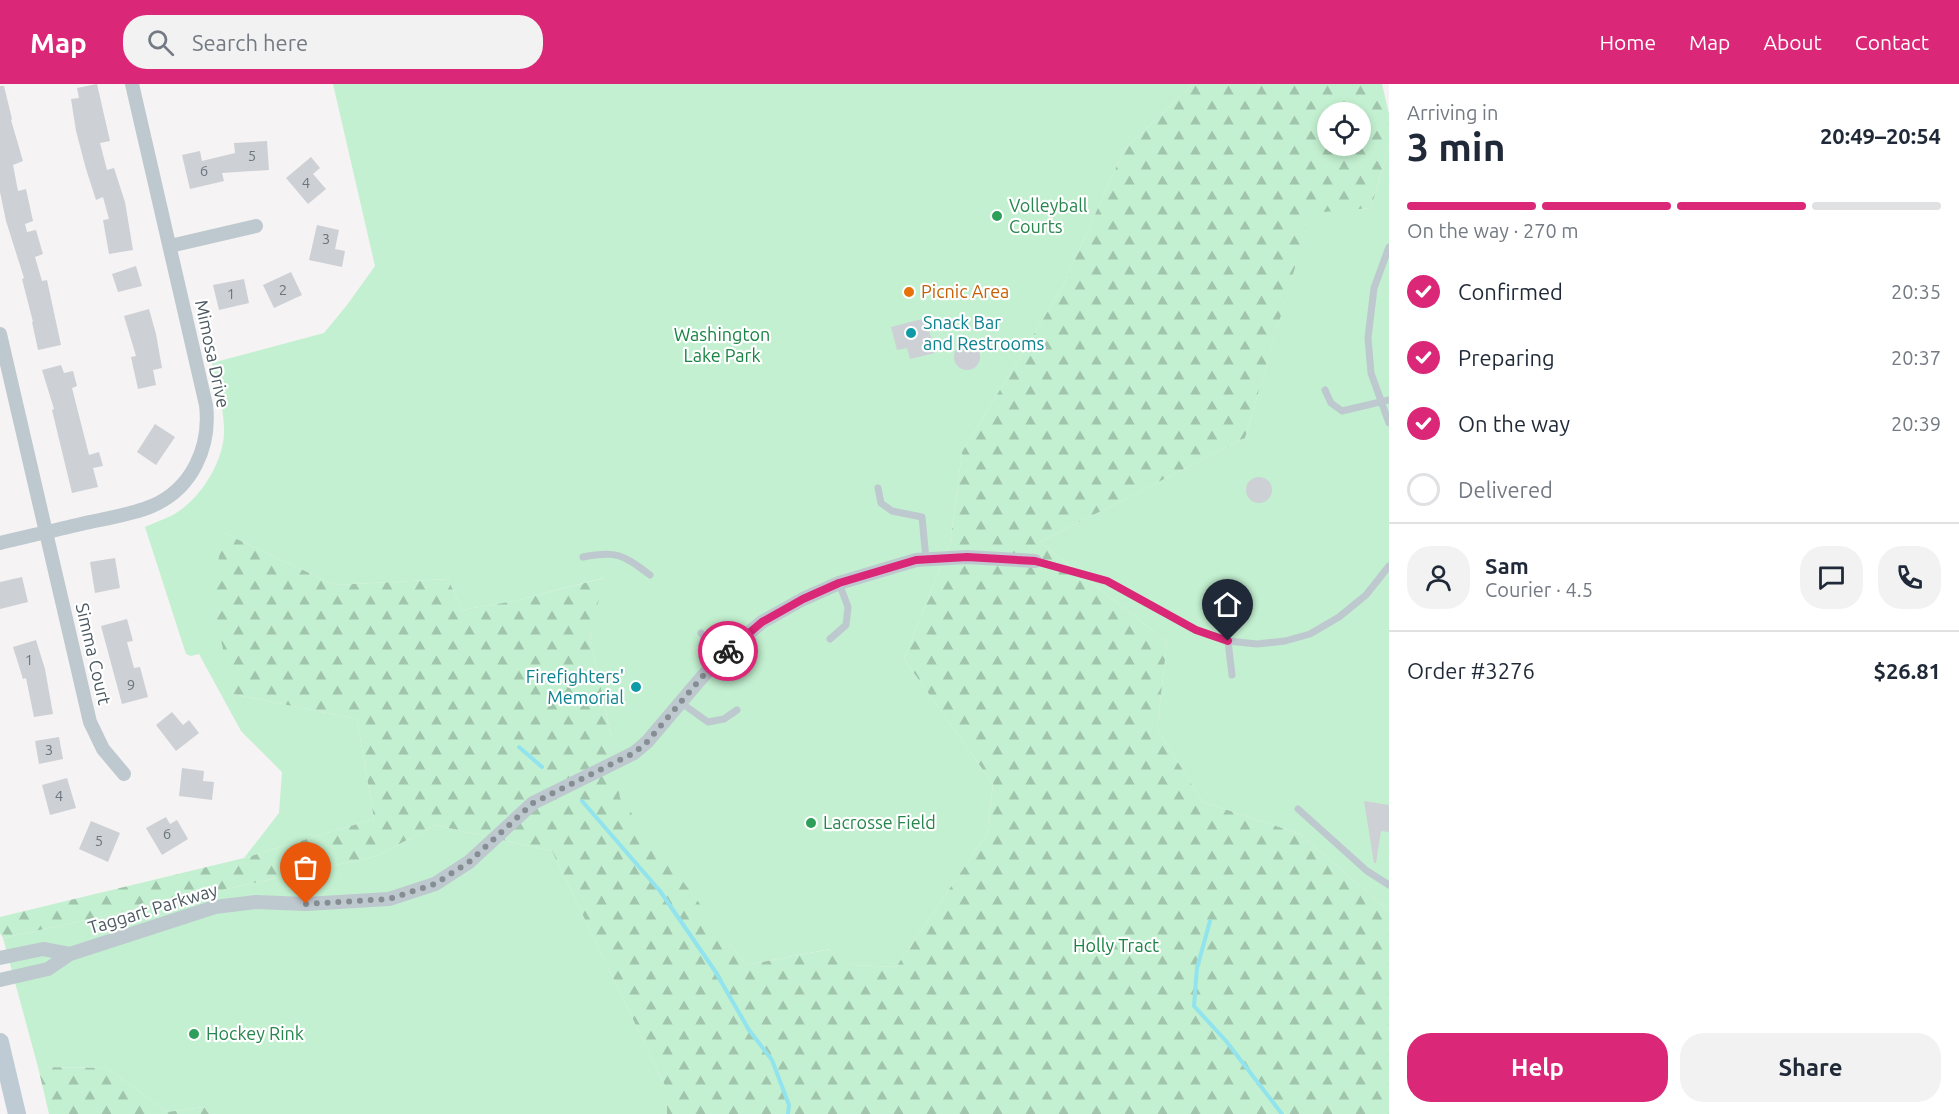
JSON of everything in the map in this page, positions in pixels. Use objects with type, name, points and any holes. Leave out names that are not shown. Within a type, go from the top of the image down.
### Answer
[{"type":"main road","points":[[0,1042],[16,1114]]},
{"type":"street","name":"Mimosa Drive","points":[[0,543],[134,512],[164,500],[187,479],[204,449],[207,427],[206,405],[132,84]]},
{"type":"street","points":[[170,246],[256,226]]},
{"type":"street","points":[[0,334],[47,532]]},
{"type":"street","name":"Simma Court","points":[[47,532],[90,722],[103,748],[124,774]]},
{"type":"street","name":"Taggart Parkway","points":[[0,980],[48,969],[70,954],[215,907],[256,902],[306,904],[389,899],[435,884],[469,862],[533,803],[634,753],[647,742],[722,657],[762,622],[803,599],[839,583],[916,560],[967,557],[1035,561]]},
{"type":"street","name":"Taggart Parkway","points":[[0,958],[43,949],[70,954]]},
{"type":"lane","points":[[1389,247],[1374,288],[1368,338],[1371,373],[1389,423]]},
{"type":"lane","points":[[1325,390],[1331,404],[1342,411],[1389,400]]},
{"type":"lane","points":[[878,488],[880,503],[892,511],[922,517],[926,559]]},
{"type":"lane","points":[[583,557],[606,552],[629,559],[650,575]]},
{"type":"lane","points":[[1035,561],[1107,581],[1196,630],[1228,641],[1257,644],[1285,641],[1310,634],[1338,617],[1366,595],[1389,566]]},
{"type":"lane","points":[[830,639],[846,625],[848,607],[839,583]]},
{"type":"lane","points":[[701,633],[722,657]]},
{"type":"lane","points":[[1228,641],[1232,675]]},
{"type":"lane","points":[[680,702],[708,722],[724,719],[737,710]]},
{"type":"lane","points":[[1298,809],[1367,871],[1389,885]]},
{"type":"green space","name":"Washington Lake Park","points":[[333,84],[1193,84],[1124,150],[1062,288],[962,452],[950,544],[904,659],[993,784],[987,834],[896,967],[852,965],[830,949],[746,965],[619,798],[610,732],[590,636],[603,578],[515,601],[462,610],[448,579],[335,585],[224,533],[233,694],[357,719],[374,819],[244,858],[279,813],[282,772],[241,731],[199,654],[191,656],[186,654],[145,527],[182,509],[201,490],[216,466],[221,453],[224,427],[212,363],[324,333],[375,266]]},
{"type":"green space","name":"Holly Tract","points":[[1193,84],[1382,84],[1389,114],[1389,145],[1371,208],[1311,213],[1245,438],[1040,542],[1167,642],[1157,729],[1203,802],[1300,834],[1389,911],[1389,1114],[667,1114],[667,1090],[552,851],[435,825],[377,856],[3,938],[0,933],[0,917],[244,858],[374,819],[357,719],[233,694],[211,595],[224,533],[335,585],[448,579],[462,610],[515,601],[604,578],[590,636],[610,732],[620,798],[746,965],[831,949],[852,965],[896,967],[987,834],[993,784],[904,659],[950,544],[962,452],[1062,288],[1124,150]]},
{"type":"green space","points":[[1389,145],[1389,911],[1300,834],[1203,802],[1157,729],[1167,642],[1040,542],[1245,438],[1311,212],[1371,208]]},
{"type":"green space","points":[[435,825],[552,851],[667,1090],[667,1114],[209,1114],[204,1107],[167,1112],[107,1068],[38,1067],[3,938],[377,856]]},
{"type":"green space","points":[[38,1067],[107,1068],[167,1112],[204,1107],[209,1114],[49,1114]]},
{"type":"building","points":[[97,84],[110,141],[100,143],[107,170],[114,168],[125,202],[133,250],[109,254],[103,220],[109,219],[103,197],[96,200],[86,169],[76,131],[71,99],[79,98],[77,88]]},
{"type":"building","points":[[0,86],[4,86],[23,161],[13,165],[18,191],[26,189],[33,221],[25,224],[27,232],[36,230],[43,254],[35,257],[42,281],[47,280],[61,345],[38,350],[22,279],[24,278],[6,221],[0,192]]},
{"type":"building","points":[[267,141],[269,170],[222,173],[224,181],[190,189],[182,155],[200,151],[202,161],[235,153],[234,143]]},
{"type":"building","points":[[311,157],[320,168],[313,174],[326,189],[308,204],[286,178]]},
{"type":"building","points":[[317,225],[339,230],[335,249],[345,251],[342,267],[309,260]]},
{"type":"building","points":[[136,266],[142,286],[118,292],[112,274]]},
{"type":"building","points":[[291,272],[302,295],[274,308],[263,285]]},
{"type":"building","points":[[244,279],[249,303],[219,310],[213,285]]},
{"type":"building","points":[[149,309],[162,368],[153,370],[156,385],[138,389],[131,357],[136,356],[124,316]]},
{"type":"building","name":"Snack Bar and Restrooms","points":[[926,318],[935,353],[910,359],[907,348],[897,350],[891,327]]},
{"type":"building","points":[[967,344],[976,348],[980,357],[976,366],[967,370],[958,366],[954,357],[958,348]]},
{"type":"building","points":[[61,365],[64,373],[73,371],[77,386],[72,388],[89,455],[99,452],[103,466],[93,468],[98,487],[72,493],[52,410],[54,409],[42,370]]},
{"type":"building","points":[[155,424],[175,437],[156,465],[137,452]]},
{"type":"building","points":[[1259,477],[1269,480],[1272,490],[1269,500],[1259,503],[1249,500],[1246,490],[1249,480]]},
{"type":"building","points":[[115,558],[120,588],[95,593],[90,562]]},
{"type":"building","points":[[22,577],[28,602],[0,609],[0,582]]},
{"type":"building","points":[[127,619],[133,641],[127,642],[134,668],[140,667],[148,697],[122,704],[101,626]]},
{"type":"building","points":[[36,640],[45,669],[53,714],[34,717],[26,678],[23,679],[13,647]]},
{"type":"building","points":[[172,712],[183,725],[189,720],[199,733],[176,751],[156,725]]},
{"type":"building","points":[[59,737],[63,759],[39,764],[35,741]]},
{"type":"building","points":[[182,768],[204,771],[203,781],[214,782],[212,800],[179,796]]},
{"type":"building","points":[[67,778],[76,808],[50,815],[42,785]]},
{"type":"building","points":[[1364,801],[1389,805],[1389,832],[1381,831],[1376,863],[1374,863]]},
{"type":"building","points":[[166,817],[170,824],[177,820],[188,839],[162,855],[146,828]]},
{"type":"building","points":[[91,821],[120,833],[108,862],[79,849]]},
{"type":"waterway","points":[[519,747],[542,767]]},
{"type":"waterway","points":[[582,801],[660,891],[715,971],[749,1030],[772,1060],[789,1105],[788,1114]]},
{"type":"waterway","points":[[1210,921],[1197,968],[1194,1006],[1226,1041],[1282,1114]]},
{"type":"way so far","points":[[306,904],[389,899],[435,884],[469,862],[533,803],[634,753],[647,742],[703,676],[728,651]]},
{"type":"place","name":"Volleyball Courts","points":[[997,216]]},
{"type":"place","name":"Picnic Area","points":[[909,292]]},
{"type":"place","name":"Snack Bar and Restrooms","points":[[911,333]]},
{"type":"place","name":"Firefighters' Memorial","points":[[636,687]]},
{"type":"place","name":"Lacrosse Field","points":[[811,823]]},
{"type":"place","name":"Hockey Rink","points":[[194,1034]]},
{"type":"route","points":[[728,651],[762,622],[803,599],[839,583],[916,560],[967,557],[1035,561],[1107,581],[1196,630],[1228,641]]}]
